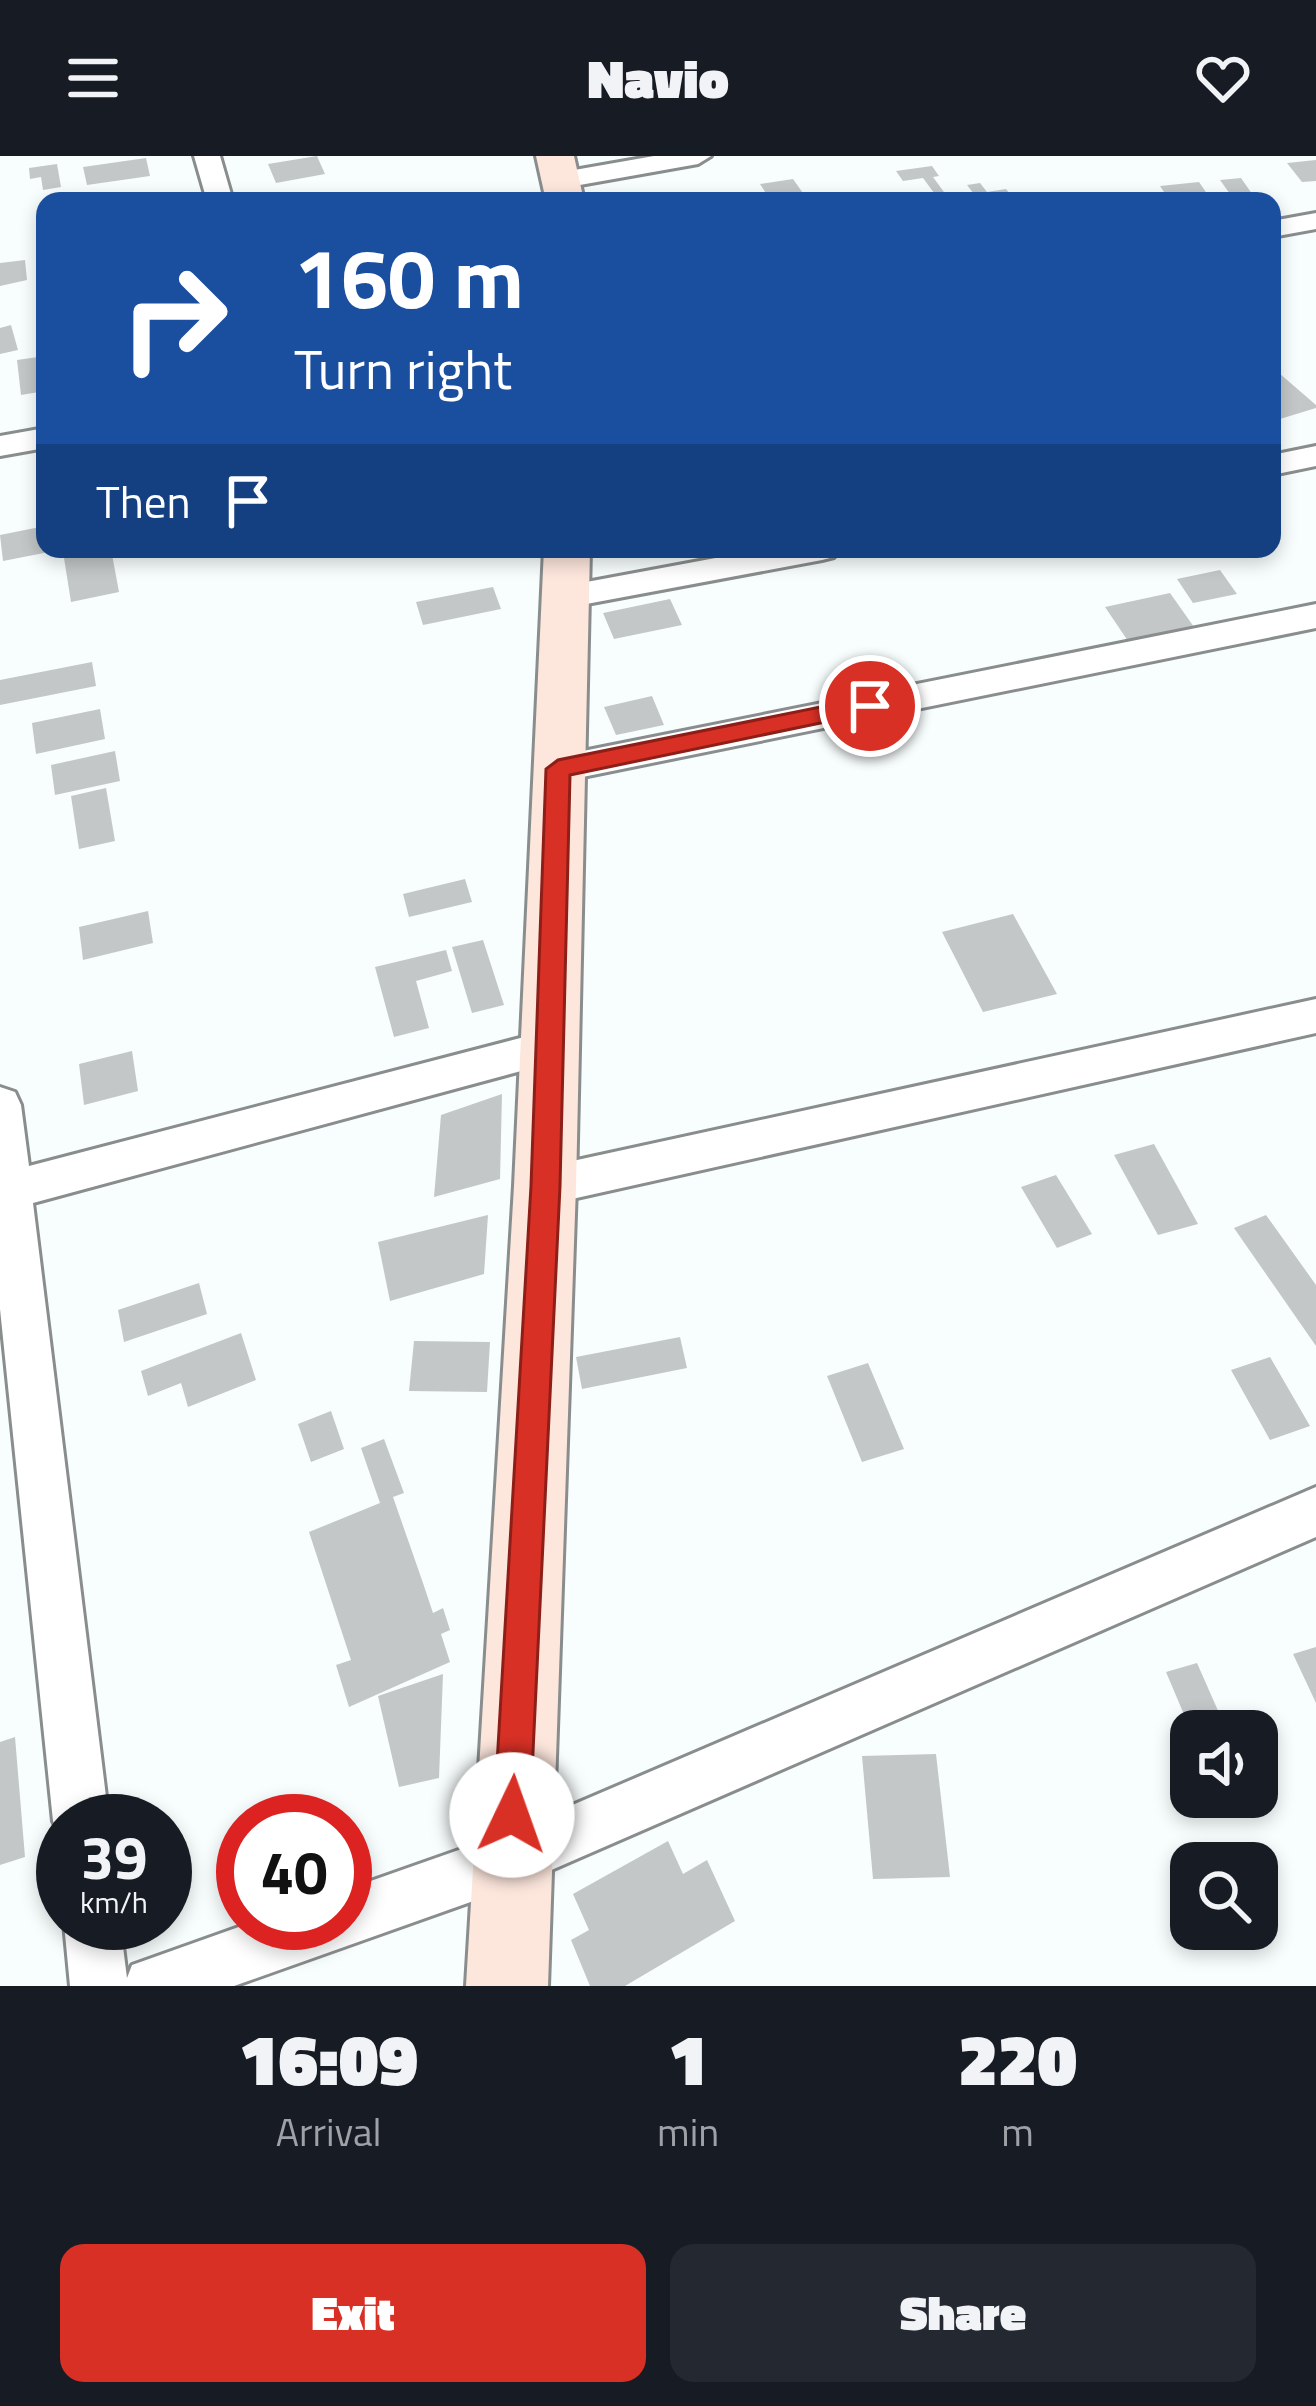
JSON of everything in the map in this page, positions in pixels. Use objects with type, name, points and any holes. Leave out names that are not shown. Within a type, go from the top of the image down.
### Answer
[{"type":"street","points":[[207,156],[217,192]]},
{"type":"street","points":[[561,179],[698,156]]},
{"type":"street","points":[[1281,227],[1316,221]]},
{"type":"street","points":[[0,446],[36,440]]},
{"type":"street","points":[[1281,462],[1316,456]]},
{"type":"street","points":[[507,1986],[545,1186],[566,573],[726,558]]},
{"type":"street","points":[[558,769],[1316,616]]},
{"type":"street","points":[[545,1186],[1316,1016]]},
{"type":"street","points":[[6,1191],[547,1048]]},
{"type":"street","points":[[0,1105],[6,1191],[78,1794]]},
{"type":"street","points":[[372,1909],[510,1860],[1316,1512]]},
{"type":"street","points":[[95,1950],[99,1986]]},
{"type":"street","points":[[153,1986],[255,1950]]},
{"type":"building","points":[[317,156],[325,174],[276,183],[268,164]]},
{"type":"building","points":[[146,158],[150,176],[87,185],[83,167]]},
{"type":"building","points":[[1316,160],[1316,181],[1302,182],[1287,163]]},
{"type":"building","points":[[57,164],[61,187],[43,190],[41,177],[30,179],[29,168]]},
{"type":"building","points":[[932,166],[939,176],[933,177],[944,192],[933,192],[923,178],[903,181],[896,171]]},
{"type":"building","points":[[1241,178],[1251,192],[1229,192],[1220,180]]},
{"type":"building","points":[[793,179],[802,192],[765,192],[760,184]]},
{"type":"building","points":[[1199,182],[1206,192],[1164,192],[1160,186]]},
{"type":"building","points":[[980,183],[987,192],[972,192],[967,185]]},
{"type":"building","points":[[25,260],[27,280],[0,286],[0,263]]},
{"type":"building","points":[[11,325],[18,350],[0,354],[0,328]]},
{"type":"building","points":[[36,357],[36,392],[21,395],[17,360]]},
{"type":"building","points":[[1281,375],[1316,405],[1281,419]]},
{"type":"building","points":[[36,528],[36,555],[3,561],[0,535]]},
{"type":"building","points":[[64,558],[113,558],[119,592],[71,602]]},
{"type":"building","points":[[1220,570],[1237,594],[1193,603],[1177,579]]},
{"type":"building","points":[[493,587],[501,609],[423,625],[416,602]]},
{"type":"building","points":[[1170,593],[1194,627],[1128,641],[1105,607]]},
{"type":"building","points":[[670,599],[682,625],[614,639],[603,613]]},
{"type":"building","points":[[92,662],[96,686],[0,705],[0,680]]},
{"type":"building","points":[[652,696],[664,725],[616,735],[604,707]]},
{"type":"building","points":[[100,709],[105,739],[36,754],[32,723]]},
{"type":"building","points":[[115,751],[120,781],[55,795],[51,765]]},
{"type":"building","points":[[106,788],[115,841],[79,849],[71,796]]},
{"type":"building","points":[[465,879],[472,902],[409,917],[403,894]]},
{"type":"building","points":[[148,911],[153,943],[83,960],[79,927]]},
{"type":"building","points":[[1013,914],[1057,994],[983,1012],[942,932]]},
{"type":"building","points":[[483,940],[504,1005],[472,1013],[452,947]]},
{"type":"building","points":[[446,950],[452,971],[416,981],[429,1028],[394,1037],[375,967]]},
{"type":"building","points":[[132,1051],[138,1091],[84,1105],[79,1064]]},
{"type":"building","points":[[502,1094],[500,1179],[434,1197],[441,1115]]},
{"type":"building","points":[[1154,1144],[1198,1224],[1158,1235],[1114,1155]]},
{"type":"building","points":[[1056,1175],[1092,1234],[1057,1248],[1021,1187]]},
{"type":"building","points":[[488,1215],[484,1274],[390,1301],[378,1242]]},
{"type":"building","points":[[1266,1215],[1316,1285],[1316,1346],[1234,1228]]},
{"type":"building","points":[[199,1283],[207,1314],[124,1342],[118,1310]]},
{"type":"building","points":[[241,1333],[256,1380],[188,1407],[181,1383],[148,1396],[141,1371]]},
{"type":"building","points":[[680,1337],[687,1368],[582,1389],[576,1357]]},
{"type":"building","points":[[414,1341],[490,1342],[487,1392],[409,1391]]},
{"type":"building","points":[[1270,1357],[1310,1426],[1270,1440],[1231,1370]]},
{"type":"building","points":[[868,1363],[904,1449],[862,1462],[827,1376]]},
{"type":"building","points":[[331,1411],[344,1449],[311,1462],[298,1424]]},
{"type":"building","points":[[384,1439],[404,1493],[393,1497],[433,1613],[443,1608],[450,1630],[441,1634],[450,1662],[349,1707],[336,1665],[351,1660],[309,1532],[380,1503],[361,1448]]},
{"type":"building","points":[[1316,1647],[1316,1703],[1293,1654]]},
{"type":"building","points":[[1197,1663],[1218,1710],[1182,1710],[1166,1672]]},
{"type":"building","points":[[443,1674],[439,1778],[399,1787],[378,1696]]},
{"type":"building","points":[[15,1737],[25,1857],[0,1865],[0,1742]]},
{"type":"building","points":[[936,1754],[950,1877],[873,1879],[862,1756]]},
{"type":"building","points":[[668,1841],[683,1874],[707,1860],[735,1921],[625,1986],[590,1986],[571,1940],[589,1930],[573,1894]]},
{"type":"route","points":[[512,1815],[545,1186],[558,769],[870,706]]}]
